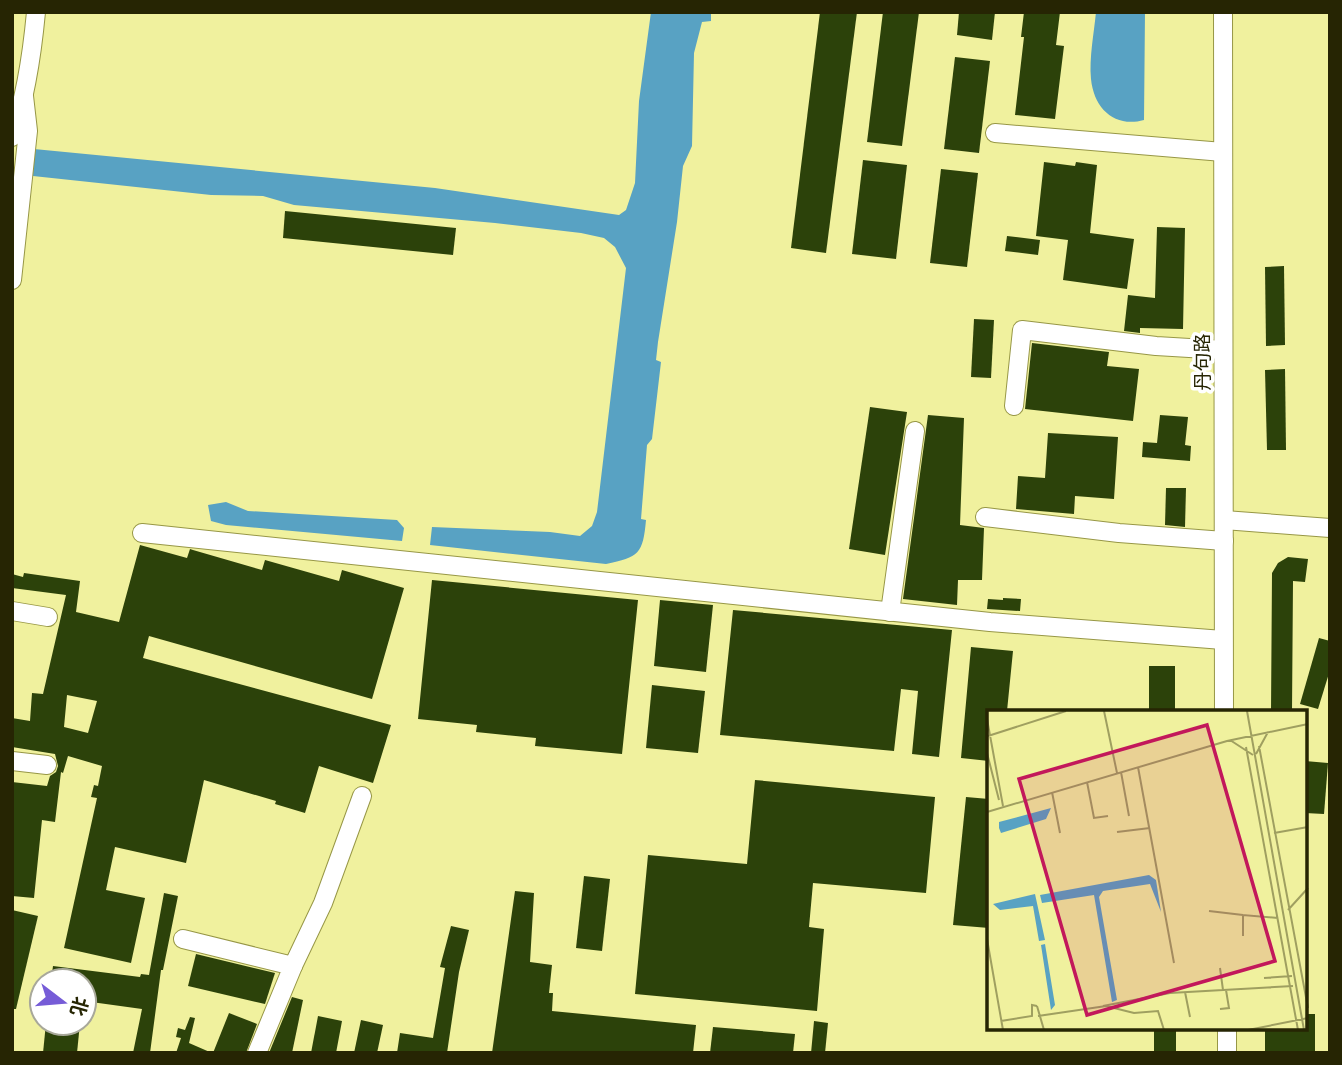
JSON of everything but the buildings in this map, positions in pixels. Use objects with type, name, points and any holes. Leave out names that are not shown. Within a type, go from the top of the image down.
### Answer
[{"type":"street","points":[[12,137],[24,96],[36,12]]},
{"type":"street","name":"丹句路","points":[[1223,12],[1224,710]]},
{"type":"street","points":[[12,280],[29,131],[24,96]]},
{"type":"street","points":[[995,133],[1223,152]]},
{"type":"street","points":[[1014,406],[1022,330],[1156,346],[1223,350]]},
{"type":"street","points":[[890,612],[915,431]]},
{"type":"street","points":[[985,517],[1119,533],[1224,541]]},
{"type":"street","points":[[1224,520],[1330,528]]},
{"type":"street","points":[[142,533],[990,622],[1223,640]]},
{"type":"street","points":[[12,611],[48,617]]},
{"type":"street","points":[[12,761],[47,765]]},
{"type":"street","points":[[257,1053],[323,903],[362,796]]},
{"type":"street","points":[[183,939],[293,966]]},
{"type":"street","points":[[1227,1030],[1227,1053]]},
{"type":"water","points":[[651,12],[711,12],[711,21],[702,22],[694,53],[692,146],[683,166],[658,342],[656,360],[661,362],[652,439],[647,445],[641,519],[646,520],[645,531],[641,547],[626,559],[606,564],[430,545],[432,527],[550,532],[580,536],[592,526],[597,512],[626,268],[615,247],[604,238],[495,223],[294,205],[263,196],[211,195],[33,176],[34,149],[435,188],[619,215],[626,210],[635,183],[639,101]]},
{"type":"water","points":[[1096,12],[1145,12],[1144,120],[1134,122],[1115,118],[1101,107],[1096,99],[1091,79],[1091,54]]},
{"type":"water","points":[[226,502],[248,511],[397,520],[404,528],[402,541],[226,525],[211,521],[208,505]]}]
